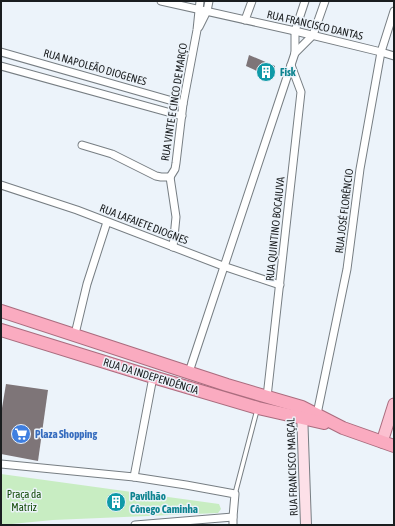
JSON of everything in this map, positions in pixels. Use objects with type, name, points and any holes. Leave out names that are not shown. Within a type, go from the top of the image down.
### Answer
[{"type":"highway","name":"RUA DA INDEPENDÊNCIA","points":[[1,311],[267,397],[302,413]]},
{"type":"highway","name":"RUA DA INDEPENDÊNCIA","points":[[1,330],[258,408],[302,413]]},
{"type":"highway","points":[[302,413],[317,414],[343,428]]},
{"type":"highway","points":[[302,413],[394,445]]},
{"type":"main road","points":[[382,442],[394,404]]},
{"type":"main road","name":"RUA FRANCISCO MARÇAL","points":[[302,413],[306,525]]},
{"type":"street","name":"RUA FRANCISCO DANTAS","points":[[161,1],[295,31],[394,56]]},
{"type":"street","name":"RUA VINTE E CINCO DE MARÇO","points":[[170,177],[176,163],[183,104],[197,30],[200,1]]},
{"type":"street","name":"RUA VINTE E CINCO DE MARÇO","points":[[197,30],[207,11],[209,1]]},
{"type":"street","points":[[246,20],[252,1]]},
{"type":"street","points":[[189,372],[295,53],[295,31],[305,1]]},
{"type":"street","points":[[295,53],[313,36],[324,1]]},
{"type":"street","name":"RUA JOSÉ FLORÊNCIO","points":[[317,414],[347,269],[360,169],[381,52],[394,10]]},
{"type":"street","name":"RUA NAPOLEÃO DIOGENES","points":[[1,52],[183,104]]},
{"type":"street","name":"RUA QUINTINO BOCAIUVA","points":[[267,397],[301,92],[291,65]]},
{"type":"street","points":[[1,66],[182,116]]},
{"type":"street","points":[[132,102],[136,90]]},
{"type":"street","points":[[82,145],[112,154],[161,178],[170,177],[176,217],[173,247]]},
{"type":"street","name":"RUA LAFAIETE DIOGNES","points":[[1,185],[77,210],[224,266],[280,285]]},
{"type":"street","points":[[75,334],[87,284],[107,222]]},
{"type":"street","points":[[134,477],[153,377]]},
{"type":"street","points":[[1,464],[134,477],[235,494],[233,525]]},
{"type":"street","points":[[135,525],[233,517]]},
{"type":"lane","points":[[235,494],[258,408]]},
{"type":"green space","name":"Praça da Matriz","points":[[1,474],[219,504],[221,509],[218,513],[53,520],[1,525]]},
{"type":"building","name":"Fisk","points":[[249,55],[275,66],[272,78],[246,66]]},
{"type":"building","name":"Plaza Shopping","points":[[6,384],[48,390],[38,461],[1,454],[1,414]]},
{"type":"building","name":"Pavilhão Cônego Caminha","points":[[116,493],[122,495],[124,501],[122,507],[116,509],[110,507],[108,501],[110,495]]},
{"type":"place","name":"Fisk","points":[[266,72]]},
{"type":"place","name":"Plaza Shopping","points":[[21,434]]},
{"type":"place","name":"Pavilhão Cônego Caminha","points":[[116,502]]}]
